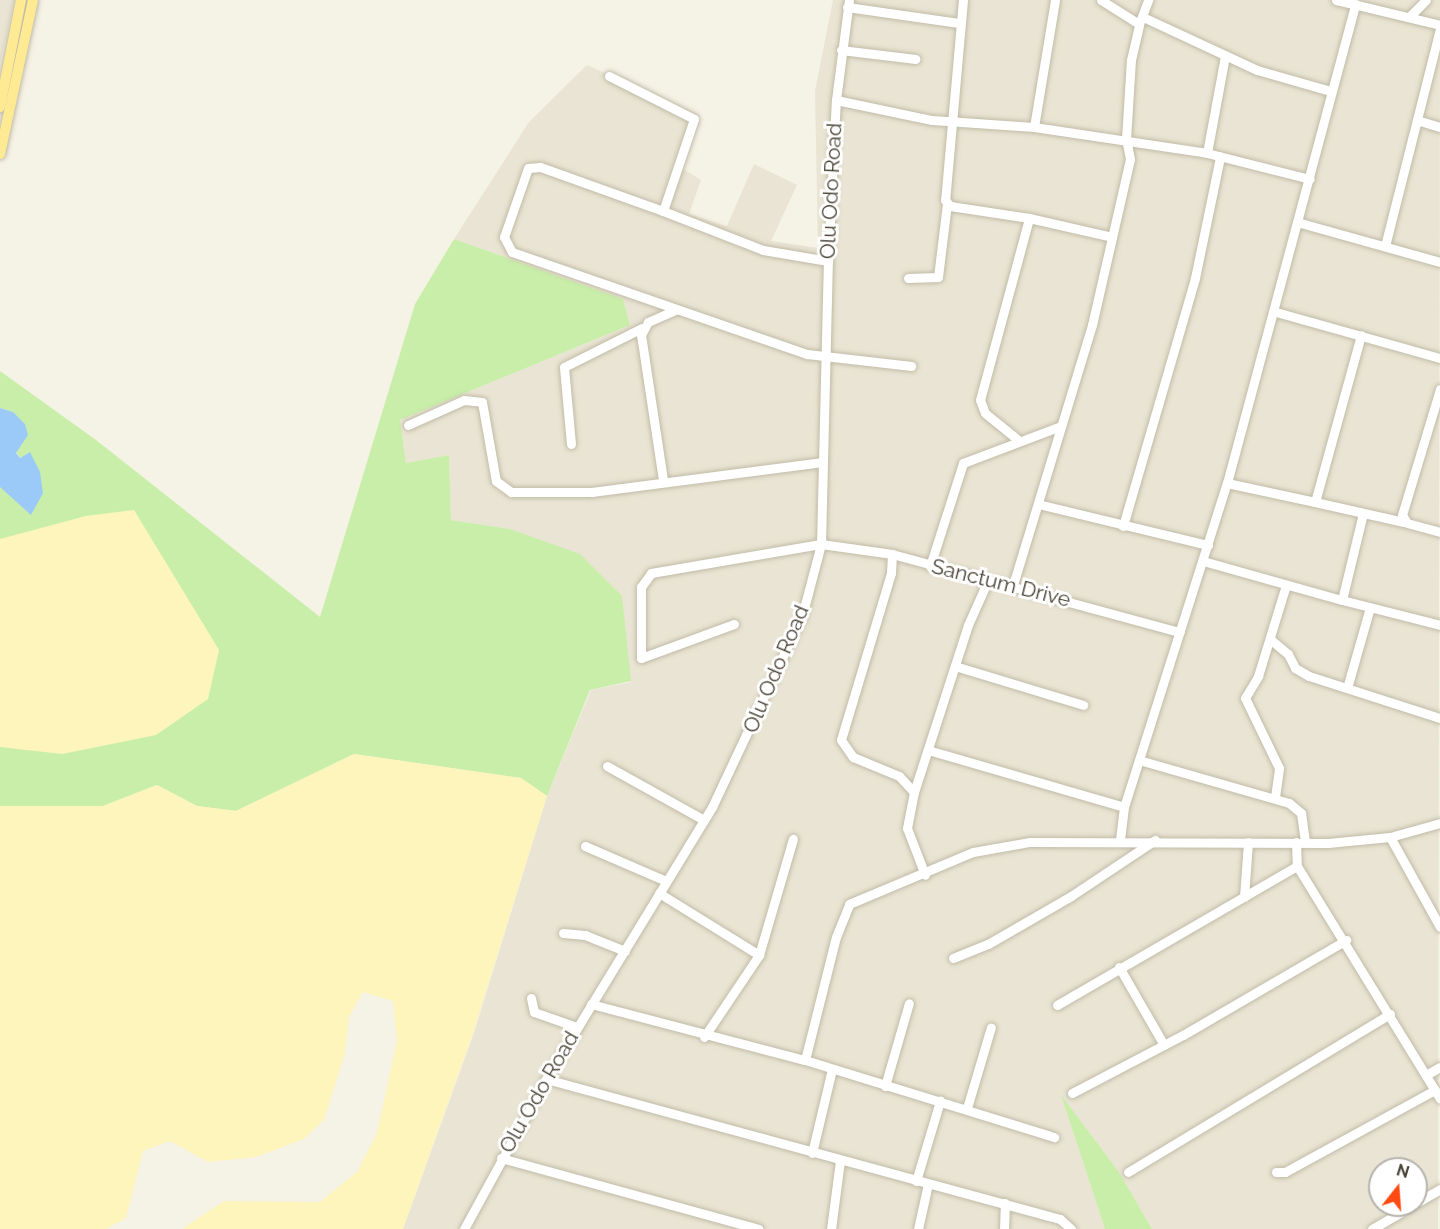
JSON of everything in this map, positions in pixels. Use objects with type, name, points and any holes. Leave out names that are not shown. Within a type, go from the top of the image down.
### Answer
[{"type":"main road","points":[[0,107],[21,0]]},
{"type":"main road","points":[[0,154],[33,0]]},
{"type":"street","points":[[908,278],[938,277],[947,204],[951,120],[963,0]]},
{"type":"street","points":[[1034,127],[1055,0]]},
{"type":"street","points":[[1101,0],[1141,21],[1225,56],[1330,91]]},
{"type":"street","points":[[1013,585],[1061,426],[1112,237],[1130,159],[1126,139],[1131,60],[1148,0]]},
{"type":"street","points":[[1336,0],[1411,15],[1440,27],[1385,246]]},
{"type":"street","points":[[1411,15],[1426,0]]},
{"type":"street","points":[[848,4],[959,23]]},
{"type":"street","name":"Olu Odo Road","points":[[464,1229],[546,1079],[704,820],[752,729],[802,616],[820,544],[828,261],[836,100],[848,4]]},
{"type":"street","points":[[1120,840],[1124,807],[1208,545],[1276,312],[1330,91],[1354,4]]},
{"type":"street","points":[[842,50],[915,59]]},
{"type":"street","points":[[1207,153],[1225,56]]},
{"type":"street","points":[[609,76],[694,119],[663,211]]},
{"type":"street","points":[[836,100],[951,120],[1034,127],[1126,139],[1207,153],[1310,179]]},
{"type":"street","points":[[1416,120],[1440,127]]},
{"type":"street","points":[[1123,526],[1195,278],[1220,157]]},
{"type":"street","points":[[828,261],[763,250],[540,167],[528,168],[504,237],[512,252],[675,310],[826,359],[911,366]]},
{"type":"street","points":[[947,204],[1029,218],[1112,237]]},
{"type":"street","points":[[1017,440],[985,413],[980,400],[1029,218]]},
{"type":"street","points":[[1297,222],[1440,262]]},
{"type":"street","points":[[571,444],[564,367],[675,310]]},
{"type":"street","points":[[1276,312],[1440,358]]},
{"type":"street","points":[[642,328],[663,480]]},
{"type":"street","points":[[1315,502],[1361,336]]},
{"type":"street","points":[[1404,522],[1440,389]]},
{"type":"street","points":[[408,425],[464,400],[482,402],[496,481],[511,492],[592,492],[663,480],[822,462]]},
{"type":"street","points":[[930,566],[963,463],[1017,440],[1061,426]]},
{"type":"street","points":[[1227,483],[1440,531]]},
{"type":"street","points":[[1038,504],[1208,545]]},
{"type":"street","points":[[1341,600],[1363,513]]},
{"type":"street","name":"Sanctum Drive","points":[[734,624],[641,658],[640,587],[651,573],[820,544],[892,554],[1180,632]]},
{"type":"street","points":[[892,554],[891,573],[842,740],[853,757],[899,776],[914,792]]},
{"type":"street","points":[[1203,561],[1440,625]]},
{"type":"street","points":[[925,875],[906,818],[955,666],[988,580]]},
{"type":"street","points":[[1275,797],[1278,768],[1245,698],[1258,676],[1286,585]]},
{"type":"street","points":[[1347,688],[1370,607]]},
{"type":"street","points":[[1270,639],[1299,671],[1440,718]]},
{"type":"street","points":[[955,666],[1083,705]]},
{"type":"street","points":[[928,750],[1124,807]]},
{"type":"street","points":[[1139,760],[1275,797],[1301,813],[1301,842],[1297,866],[1346,940],[1438,1094],[1286,1172],[1276,1172]]},
{"type":"street","points":[[607,766],[704,820]]},
{"type":"street","points":[[805,1060],[844,912],[849,904],[925,875],[973,852],[1018,844],[1120,840],[1301,842],[1390,837],[1440,823]]},
{"type":"street","points":[[1390,837],[1440,927]]},
{"type":"street","points":[[704,1036],[759,955],[793,839]]},
{"type":"street","points":[[953,958],[988,944],[1071,896],[1155,840]]},
{"type":"street","points":[[1244,897],[1248,842]]},
{"type":"street","points":[[585,846],[666,881]]},
{"type":"street","points":[[1057,1005],[1119,967],[1297,866]]},
{"type":"street","points":[[660,893],[759,955]]},
{"type":"street","points":[[563,933],[585,935],[625,951]]},
{"type":"street","points":[[1072,1093],[1164,1045],[1346,940]]},
{"type":"street","points":[[1119,967],[1164,1045]]},
{"type":"street","points":[[531,998],[534,1012],[577,1027]]},
{"type":"street","points":[[885,1086],[909,1003]]},
{"type":"street","points":[[591,1004],[704,1036],[805,1060],[885,1086],[967,1108],[1054,1137]]},
{"type":"street","points":[[1128,1172],[1390,1014]]},
{"type":"street","points":[[967,1108],[992,1027]]},
{"type":"street","points":[[1426,1075],[1440,1067]]},
{"type":"street","points":[[812,1153],[832,1069]]},
{"type":"street","points":[[546,1079],[840,1161],[1005,1203],[1060,1219],[1071,1229]]},
{"type":"street","points":[[916,1181],[940,1101]]},
{"type":"street","points":[[501,1158],[758,1229]]},
{"type":"street","points":[[831,1229],[840,1161]]},
{"type":"street","points":[[918,1229],[928,1184]]},
{"type":"street","points":[[1004,1229],[1005,1203]]},
{"type":"street","points":[[1372,1229],[1392,1217]]},
{"type":"shaded area","points":[[0,0],[14,0],[0,65]]},
{"type":"shaded area","points":[[833,0],[1440,0],[1438,1229],[1152,1229],[1119,1172],[1062,1097],[1105,1229],[403,1229],[474,1033],[547,796],[591,690],[631,682],[510,529],[451,520],[449,455],[406,463],[400,420],[630,325],[623,299],[454,239],[529,122],[587,65],[699,115],[680,167],[701,180],[689,214],[727,226],[754,164],[797,185],[771,241],[818,248],[815,91]]},
{"type":"green space","points":[[454,239],[623,299],[630,325],[400,420],[406,463],[449,455],[451,520],[510,529],[580,554],[622,596],[631,681],[590,690],[547,796],[521,778],[354,754],[236,811],[197,806],[157,785],[103,806],[0,806],[0,487],[30,452],[20,458],[16,452],[13,412],[0,408],[0,371],[96,440],[320,617],[415,304]]},
{"type":"green space","points":[[1061,1095],[1119,1172],[1152,1229],[1105,1229]]},
{"type":"sand","points":[[134,510],[219,650],[208,699],[156,735],[62,754],[0,747],[0,539],[86,516]]},
{"type":"sand","points":[[354,754],[521,778],[547,796],[473,1033],[403,1229],[182,1229],[224,1201],[320,1202],[357,1172],[377,1133],[397,1041],[393,1001],[363,992],[349,1017],[345,1053],[324,1120],[304,1139],[256,1157],[208,1162],[170,1141],[143,1151],[126,1218],[106,1229],[0,1229],[0,806],[103,806],[157,785],[197,806],[236,811]]},
{"type":"water","points":[[0,408],[13,412],[25,424],[28,435],[16,453],[20,458],[30,452],[40,472],[43,493],[31,515],[0,487]]}]
